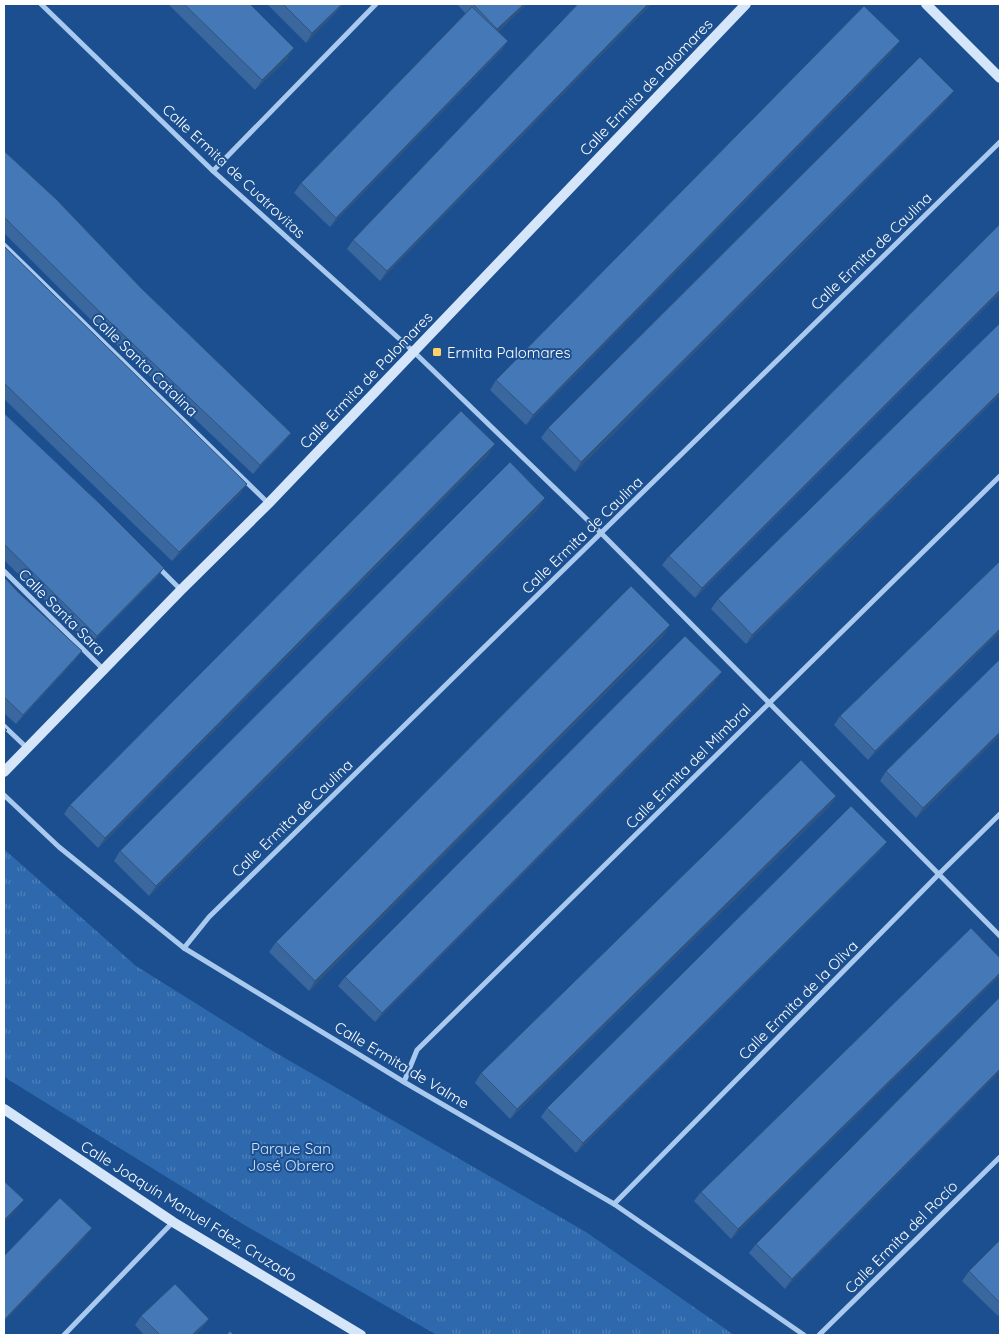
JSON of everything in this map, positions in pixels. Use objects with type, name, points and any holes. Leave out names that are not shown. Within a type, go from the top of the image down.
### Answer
[{"type":"street","name":"Calle Ermita de Cuatrovitas","points":[[41,4],[213,171],[414,352],[601,533],[1000,936]]},
{"type":"street","points":[[213,171],[376,4]]},
{"type":"street","name":"Calle Ermita de Palomares","points":[[4,772],[181,590],[268,504],[746,4]]},
{"type":"street","points":[[926,4],[1000,78]]},
{"type":"street","name":"Calle Ermita de Caulina","points":[[184,948],[209,917],[1000,142]]},
{"type":"street","name":"Calle Santa Catalina","points":[[4,245],[268,504]]},
{"type":"street","name":"Calle Ermita del Mimbral","points":[[404,1082],[417,1050],[1000,476]]},
{"type":"street","points":[[153,562],[181,590]]},
{"type":"street","name":"Calle Santa Sara","points":[[4,571],[104,670]]},
{"type":"street","points":[[4,726],[27,748]]},
{"type":"street","name":"Calle Ermita de Valme","points":[[4,795],[59,847],[184,948],[404,1082],[614,1204],[804,1335]]},
{"type":"street","name":"Calle Ermita de la Oliva","points":[[614,1204],[1000,814]]},
{"type":"street","name":"Calle Joaquín Manuel Fdez. Cruzado","points":[[4,1109],[173,1222],[355,1334]]},
{"type":"street","name":"Calle Ermita del Rocío","points":[[819,1335],[1000,1157]]},
{"type":"street","points":[[64,1335],[173,1222]]},
{"type":"green space","name":"Parque San José Obrero","points":[[4,849],[136,966],[264,1046],[586,1232],[734,1335],[437,1335],[246,1226],[9,1080],[4,1076]]},
{"type":"building","points":[[184,4],[250,4],[294,48],[262,80]]},
{"type":"building","points":[[283,4],[342,4],[312,33]]},
{"type":"building","points":[[473,4],[524,4],[497,29]]},
{"type":"building","points":[[578,4],[648,4],[387,271],[353,240]]},
{"type":"building","points":[[864,6],[900,41],[533,415],[496,380]]},
{"type":"building","points":[[472,7],[508,41],[336,218],[301,183]]},
{"type":"building","points":[[920,57],[954,91],[581,462],[548,428]]},
{"type":"building","points":[[4,151],[57,200],[141,288],[291,433],[260,465],[109,321],[4,217]]},
{"type":"building","points":[[1000,224],[1000,290],[702,588],[669,556]]},
{"type":"building","points":[[4,246],[247,484],[179,552],[4,383]]},
{"type":"building","points":[[1000,323],[1000,392],[752,635],[718,599]]},
{"type":"building","points":[[461,411],[495,444],[105,838],[70,805]]},
{"type":"building","points":[[4,413],[164,568],[97,636],[4,544]]},
{"type":"building","points":[[510,462],[545,498],[156,886],[120,851]]},
{"type":"building","points":[[1000,561],[1000,629],[875,751],[840,716]]},
{"type":"building","points":[[4,577],[82,651],[23,715],[4,697]]},
{"type":"building","points":[[631,586],[670,625],[315,981],[276,942]]},
{"type":"building","points":[[685,636],[722,672],[382,1013],[345,977]]},
{"type":"building","points":[[1000,659],[1000,732],[923,808],[886,771]]},
{"type":"building","points":[[801,760],[836,796],[517,1109],[481,1073]]},
{"type":"building","points":[[851,806],[887,842],[583,1143],[547,1108]]},
{"type":"building","points":[[971,928],[1000,958],[1000,973],[738,1229],[701,1192]]},
{"type":"building","points":[[1000,997],[1000,1069],[792,1279],[756,1244]]},
{"type":"building","points":[[4,1181],[24,1200],[4,1220]]},
{"type":"building","points":[[60,1198],[92,1228],[4,1320],[4,1256]]},
{"type":"building","points":[[1000,1240],[1000,1303],[969,1271]]},
{"type":"building","points":[[175,1284],[209,1319],[192,1335],[160,1335],[141,1316]]},
{"type":"building","points":[[230,1331],[234,1335],[226,1335]]},
{"type":"place","name":"Ermita Palomares","points":[[437,352]]}]
